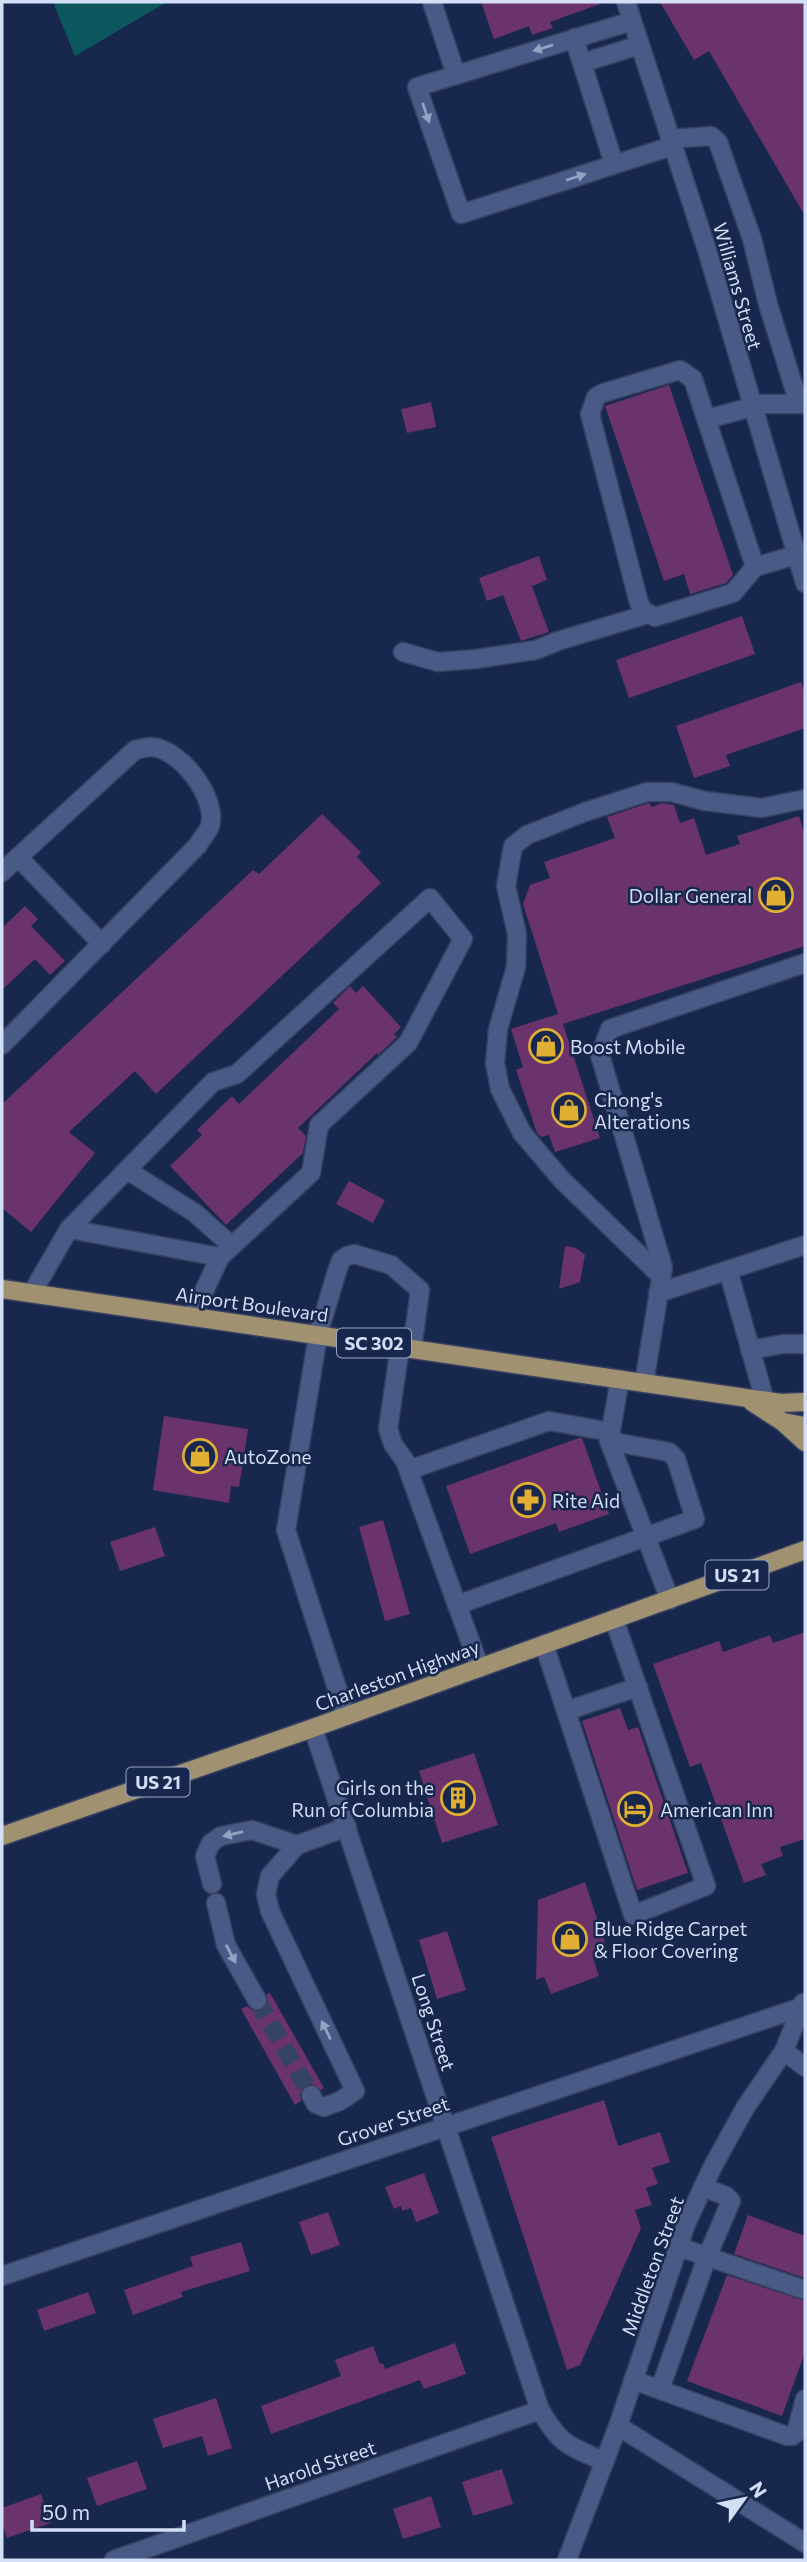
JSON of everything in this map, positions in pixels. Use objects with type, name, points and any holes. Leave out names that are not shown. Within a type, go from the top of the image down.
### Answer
[{"type":"main road","name":"Airport Boulevard","points":[[2,1289],[765,1401],[805,1402]]},
{"type":"main road","name":"Airport Boulevard","points":[[746,1398],[783,1422],[805,1426]]},
{"type":"main road","points":[[783,1422],[805,1442]]},
{"type":"main road","name":"Charleston Highway","points":[[2,1836],[313,1728],[670,1600],[803,1549]]},
{"type":"street","points":[[432,2],[456,75]]},
{"type":"street","name":"Williams Street","points":[[626,2],[707,250],[805,583]]},
{"type":"street","points":[[632,21],[417,86],[461,214],[614,164],[671,142],[711,136],[718,142],[802,404],[751,405],[707,419]]},
{"type":"street","points":[[575,38],[614,164]]},
{"type":"street","points":[[582,63],[640,45]]},
{"type":"street","points":[[755,567],[693,379],[680,370],[596,397],[590,414],[639,604],[648,614],[655,617],[733,593],[755,567],[796,555]]},
{"type":"street","points":[[403,652],[438,662],[536,650],[648,614]]},
{"type":"street","points":[[2,872],[135,750],[152,747],[177,757],[205,793],[211,810],[210,827],[198,845],[2,1045]]},
{"type":"street","points":[[660,1285],[522,1133],[500,1089],[495,1063],[498,1029],[516,967],[517,934],[506,886],[513,846],[527,835],[647,792],[671,792],[705,801],[762,808],[805,799]]},
{"type":"street","points":[[18,857],[102,944]]},
{"type":"street","points":[[32,1293],[69,1229],[214,1083],[237,1074],[430,898],[463,939],[408,1043],[319,1125],[311,1173],[226,1251],[192,1317]]},
{"type":"street","points":[[644,1383],[663,1267],[600,1055],[610,1028],[805,963]]},
{"type":"street","points":[[127,1170],[195,1213],[226,1251]]},
{"type":"street","points":[[69,1229],[226,1251]]},
{"type":"street","points":[[660,1285],[728,1270],[805,1245]]},
{"type":"street","points":[[346,1716],[286,1530],[318,1335],[341,1260],[354,1254],[391,1265],[420,1290],[388,1429],[393,1444],[409,1470],[480,1668]]},
{"type":"street","points":[[728,1270],[765,1401]]},
{"type":"street","points":[[750,1350],[783,1344],[805,1345]]},
{"type":"street","points":[[620,1379],[610,1436],[645,1538],[670,1600]]},
{"type":"street","points":[[409,1470],[549,1421],[669,1452],[676,1459],[695,1519],[457,1605]]},
{"type":"street","points":[[544,1644],[634,1915],[706,1886],[614,1619]]},
{"type":"street","points":[[566,1711],[638,1687]]},
{"type":"street","name":"Long Street","points":[[313,1728],[541,2410],[566,2445],[603,2461]]},
{"type":"street","points":[[312,2095],[316,2104],[324,2107],[355,2091],[270,1911],[266,1894],[270,1876],[297,1845],[346,1827]]},
{"type":"street","points":[[212,1884],[205,1856],[211,1843],[221,1836],[252,1830],[297,1845]]},
{"type":"street","points":[[216,1903],[226,1945],[257,2000]]},
{"type":"street","name":"Grover Street","points":[[2,2276],[802,2004]]},
{"type":"street","name":"Middleton Street","points":[[567,2560],[703,2187],[745,2108],[783,2051],[802,2004]]},
{"type":"street","points":[[783,2051],[805,2067]]},
{"type":"street","points":[[660,2389],[707,2256],[731,2202],[726,2196],[703,2187]]},
{"type":"street","points":[[679,2247],[805,2290]]},
{"type":"street","points":[[634,2380],[798,2437]]},
{"type":"street","points":[[798,2437],[796,2433],[805,2399]]},
{"type":"street","name":"Harold Street","points":[[114,2560],[541,2410]]},
{"type":"street","points":[[618,2426],[805,2543]]},
{"type":"shaded area","points":[[53,2],[167,2],[75,56]]},
{"type":"building","points":[[481,2],[600,4],[550,22],[553,28],[532,35],[529,26],[494,39]]},
{"type":"building","points":[[660,2],[805,2],[805,216],[709,51],[694,60]]},
{"type":"building","points":[[669,385],[733,575],[726,583],[690,594],[684,574],[664,581],[605,406]]},
{"type":"building","points":[[431,402],[436,427],[407,433],[401,409]]},
{"type":"building","points":[[539,556],[547,580],[532,586],[549,632],[521,641],[503,595],[487,601],[479,578]]},
{"type":"building","points":[[742,616],[755,654],[629,698],[616,660]]},
{"type":"building","points":[[801,682],[805,694],[805,728],[726,755],[730,766],[694,778],[676,726]]},
{"type":"building","points":[[649,803],[652,807],[662,803],[674,805],[680,823],[694,818],[706,855],[740,844],[737,836],[799,816],[805,836],[805,946],[563,1024],[600,1138],[555,1152],[549,1135],[541,1137],[537,1133],[516,1070],[523,1067],[511,1029],[558,1014],[523,904],[530,885],[550,878],[544,862],[615,838],[607,817]]},
{"type":"building","points":[[322,814],[361,852],[357,857],[381,883],[156,1094],[135,1071],[69,1132],[95,1153],[31,1232],[2,1208],[2,1104],[253,870],[259,874]]},
{"type":"building","points":[[25,906],[38,919],[31,926],[65,961],[50,975],[35,959],[2,990],[2,928]]},
{"type":"building","points":[[350,986],[356,993],[363,986],[401,1027],[394,1034],[397,1037],[298,1128],[306,1136],[303,1153],[226,1225],[170,1166],[202,1135],[197,1130],[232,1096],[239,1104],[339,1009],[333,1003]]},
{"type":"building","points":[[349,1181],[385,1200],[373,1223],[336,1204]]},
{"type":"building","points":[[565,1246],[576,1248],[585,1255],[580,1282],[559,1289]]},
{"type":"building","points":[[164,1416],[248,1429],[239,1487],[231,1486],[229,1503],[153,1490]]},
{"type":"building","name":"Rite Aid","points":[[582,1438],[609,1514],[559,1532],[556,1523],[470,1554],[446,1486]]},
{"type":"building","points":[[383,1520],[410,1614],[385,1621],[359,1527]]},
{"type":"building","points":[[155,1527],[165,1556],[120,1571],[110,1542]]},
{"type":"building","points":[[805,1632],[805,1839],[780,1847],[783,1856],[761,1864],[766,1875],[744,1883],[701,1763],[690,1767],[653,1664],[719,1641],[723,1652],[770,1635],[773,1643]]},
{"type":"building","name":"American Inn","points":[[620,1708],[628,1730],[638,1727],[688,1873],[637,1890],[582,1721]]},
{"type":"building","name":"Girls on the Run of Columbia","points":[[474,1753],[498,1825],[442,1843],[419,1771]]},
{"type":"building","name":"Blue Ridge Carpet & Floor Covering","points":[[585,1882],[608,1952],[593,1958],[599,1976],[551,1994],[544,1977],[536,1980],[538,1900]]},
{"type":"building","points":[[447,1931],[466,1990],[437,1999],[419,1940]]},
{"type":"building","points":[[270,1993],[324,2088],[321,2090],[312,2084],[305,2085],[300,2094],[301,2101],[295,2105],[241,2009],[247,2006],[252,2010],[262,2010],[267,2005],[267,1994]]},
{"type":"building","points":[[604,2100],[618,2146],[660,2132],[670,2162],[652,2168],[658,2184],[646,2188],[652,2205],[635,2210],[641,2228],[580,2365],[567,2370],[491,2137]]},
{"type":"building","points":[[424,2173],[439,2213],[416,2222],[411,2208],[402,2211],[401,2206],[394,2209],[385,2187]]},
{"type":"building","points":[[328,2212],[340,2245],[311,2255],[299,2222]]},
{"type":"building","points":[[748,2215],[805,2236],[805,2278],[734,2254]]},
{"type":"building","points":[[241,2242],[250,2271],[181,2292],[183,2297],[133,2315],[124,2290],[193,2266],[190,2257]]},
{"type":"building","points":[[727,2275],[805,2301],[805,2352],[782,2416],[687,2381]]},
{"type":"building","points":[[88,2292],[96,2313],[44,2331],[37,2310]]},
{"type":"building","points":[[455,2343],[466,2374],[424,2389],[420,2380],[271,2434],[261,2406],[341,2376],[335,2360],[373,2346],[380,2364],[383,2363],[385,2369]]},
{"type":"building","points":[[216,2398],[232,2448],[208,2456],[202,2436],[163,2448],[153,2419]]},
{"type":"building","points":[[137,2461],[147,2489],[97,2506],[87,2478]]},
{"type":"building","points":[[502,2469],[513,2504],[473,2516],[462,2482]]},
{"type":"building","points":[[41,2494],[51,2523],[7,2538],[2,2523],[2,2508]]},
{"type":"building","points":[[431,2496],[441,2527],[403,2539],[393,2509]]},
{"type":"tunnel","points":[[257,2000],[311,2095]]},
{"type":"place","name":"Dollar General","points":[[776,895]]},
{"type":"place","name":"Boost Mobile","points":[[546,1046]]},
{"type":"place","name":"Chong's Alterations","points":[[569,1110]]},
{"type":"place","name":"AutoZone","points":[[200,1456]]},
{"type":"place","name":"Rite Aid","points":[[528,1500]]},
{"type":"place","name":"Girls on the Run of Columbia","points":[[458,1798]]},
{"type":"place","name":"American Inn","points":[[635,1809]]},
{"type":"place","name":"Blue Ridge Carpet & Floor Covering","points":[[570,1939]]}]
